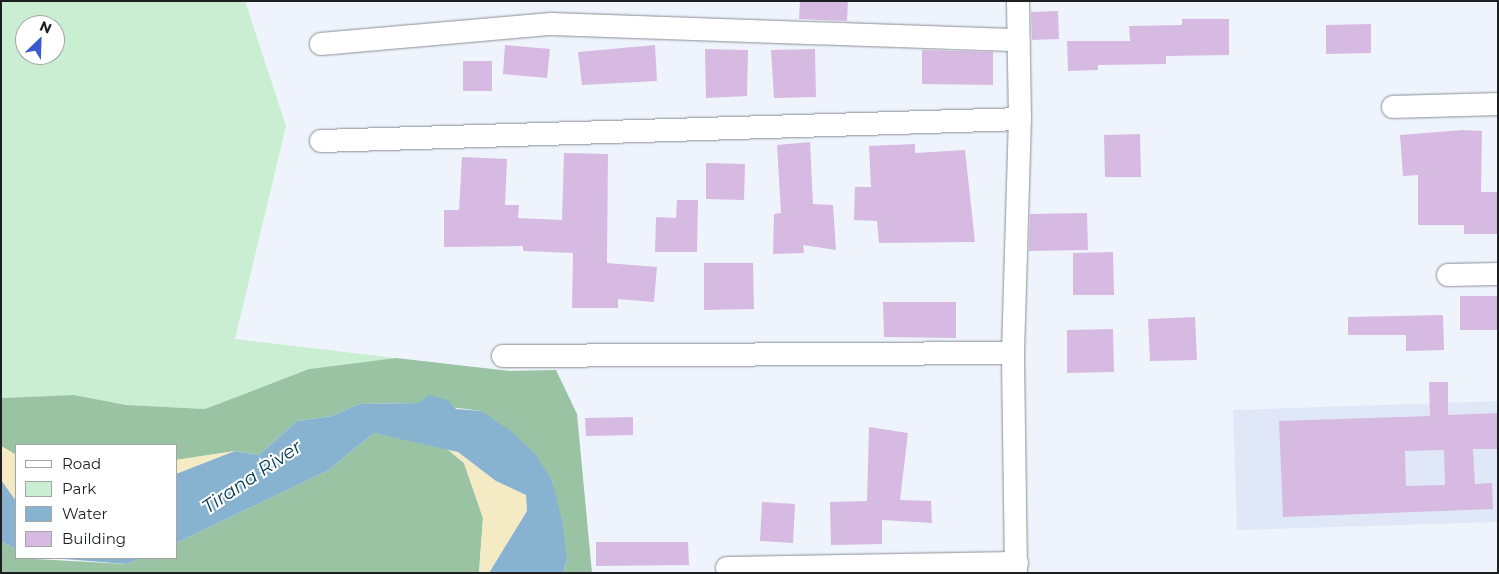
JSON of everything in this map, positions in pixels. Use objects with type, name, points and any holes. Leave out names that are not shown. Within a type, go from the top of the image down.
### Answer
[{"type":"street","points":[[727,568],[1016,568],[1013,353],[1020,119],[1018,1]]},
{"type":"street","points":[[321,44],[552,24],[1019,40]]},
{"type":"street","points":[[1393,107],[1498,104]]},
{"type":"street","points":[[321,141],[1020,119]]},
{"type":"street","points":[[1448,275],[1498,274]]},
{"type":"street","points":[[503,356],[1013,353]]},
{"type":"shaded area","points":[[1498,401],[1498,522],[1237,530],[1233,410]]},
{"type":"green space","points":[[1,1],[245,1],[286,126],[235,339],[396,358],[309,369],[205,409],[126,405],[74,395],[1,398]]},
{"type":"green space","points":[[396,358],[510,371],[556,370],[577,414],[592,573],[563,573],[567,559],[552,480],[481,411],[419,403],[359,404],[332,416],[297,421],[259,455],[235,451],[178,460],[178,444],[15,444],[15,454],[1,446],[1,398],[74,395],[126,405],[205,409],[309,369]]},
{"type":"green space","points":[[374,433],[446,448],[464,463],[483,518],[479,573],[1,573],[1,541],[15,548],[15,559],[127,564],[140,559],[178,559],[178,542],[327,471]]},
{"type":"sand","points":[[1,446],[15,454],[15,500],[1,480]]},
{"type":"sand","points":[[446,448],[458,452],[496,481],[526,495],[527,511],[489,573],[479,573],[483,518],[464,463]]},
{"type":"sand","points":[[235,451],[178,473],[178,460]]},
{"type":"water","name":"Tirana River","points":[[429,395],[448,400],[456,409],[481,411],[512,432],[535,454],[552,480],[562,520],[567,559],[563,573],[489,573],[527,511],[526,495],[496,481],[458,452],[374,433],[327,471],[178,542],[178,473],[235,451],[259,455],[297,421],[332,416],[359,404],[419,403]]},
{"type":"water","points":[[1,480],[15,500],[15,548],[1,541]]},
{"type":"water","points":[[64,559],[140,559],[127,564]]},
{"type":"building","points":[[800,1],[848,1],[847,21],[799,19]]},
{"type":"building","points":[[1058,11],[1059,39],[1032,40],[1031,12]]},
{"type":"building","points":[[1182,19],[1229,19],[1229,55],[1166,56],[1166,64],[1098,65],[1098,70],[1068,71],[1067,41],[1130,41],[1129,26],[1182,25]]},
{"type":"building","points":[[1371,24],[1371,53],[1326,54],[1326,25]]},
{"type":"building","points":[[505,45],[550,49],[547,78],[503,74]]},
{"type":"building","points":[[655,45],[657,81],[582,85],[578,52]]},
{"type":"building","points":[[705,49],[748,50],[747,96],[706,98]]},
{"type":"building","points":[[815,49],[816,97],[774,98],[771,50]]},
{"type":"building","points":[[922,50],[993,52],[993,85],[922,84]]},
{"type":"building","points":[[463,61],[492,61],[492,91],[463,91]]},
{"type":"building","points":[[1463,130],[1482,131],[1481,192],[1498,192],[1498,234],[1464,234],[1464,225],[1418,225],[1418,175],[1403,176],[1400,135]]},
{"type":"building","points":[[1140,134],[1141,177],[1105,177],[1104,135]]},
{"type":"building","points":[[810,142],[813,204],[833,205],[836,250],[803,245],[804,253],[773,254],[774,214],[781,213],[777,145]]},
{"type":"building","points":[[915,144],[915,153],[965,150],[975,242],[879,243],[877,221],[854,220],[855,187],[871,187],[869,146]]},
{"type":"building","points":[[564,153],[608,154],[607,263],[657,267],[654,302],[618,299],[618,308],[572,308],[573,253],[523,251],[523,246],[444,247],[444,210],[459,210],[462,157],[507,159],[505,205],[519,205],[518,218],[562,220]]},
{"type":"building","points":[[706,163],[745,164],[744,200],[706,199]]},
{"type":"building","points":[[677,200],[698,200],[697,252],[655,252],[656,217],[676,218]]},
{"type":"building","points":[[1087,213],[1088,250],[1029,251],[1030,214]]},
{"type":"building","points":[[1113,252],[1114,295],[1073,295],[1073,253]]},
{"type":"building","points":[[704,263],[753,263],[754,309],[704,310]]},
{"type":"building","points":[[1460,296],[1498,296],[1498,330],[1460,330]]},
{"type":"building","points":[[883,302],[956,302],[956,338],[884,337]]},
{"type":"building","points":[[1443,315],[1444,350],[1406,351],[1406,335],[1348,335],[1348,317]]},
{"type":"building","points":[[1195,317],[1197,360],[1150,361],[1148,319]]},
{"type":"building","points":[[1113,329],[1114,372],[1067,373],[1067,330]]},
{"type":"building","points":[[1429,382],[1448,382],[1448,415],[1498,413],[1498,449],[1473,449],[1475,484],[1492,483],[1493,509],[1283,517],[1279,421],[1430,416]],"holes":[[[1444,450],[1445,485],[1406,486],[1405,451]]]},
{"type":"building","points":[[633,417],[633,435],[586,436],[585,418]]},
{"type":"building","points":[[869,427],[908,433],[900,500],[931,501],[932,523],[882,520],[882,544],[831,545],[830,502],[867,501]]},
{"type":"building","points":[[762,502],[795,504],[793,543],[760,541]]},
{"type":"building","points":[[596,542],[688,542],[689,565],[596,566]]}]
